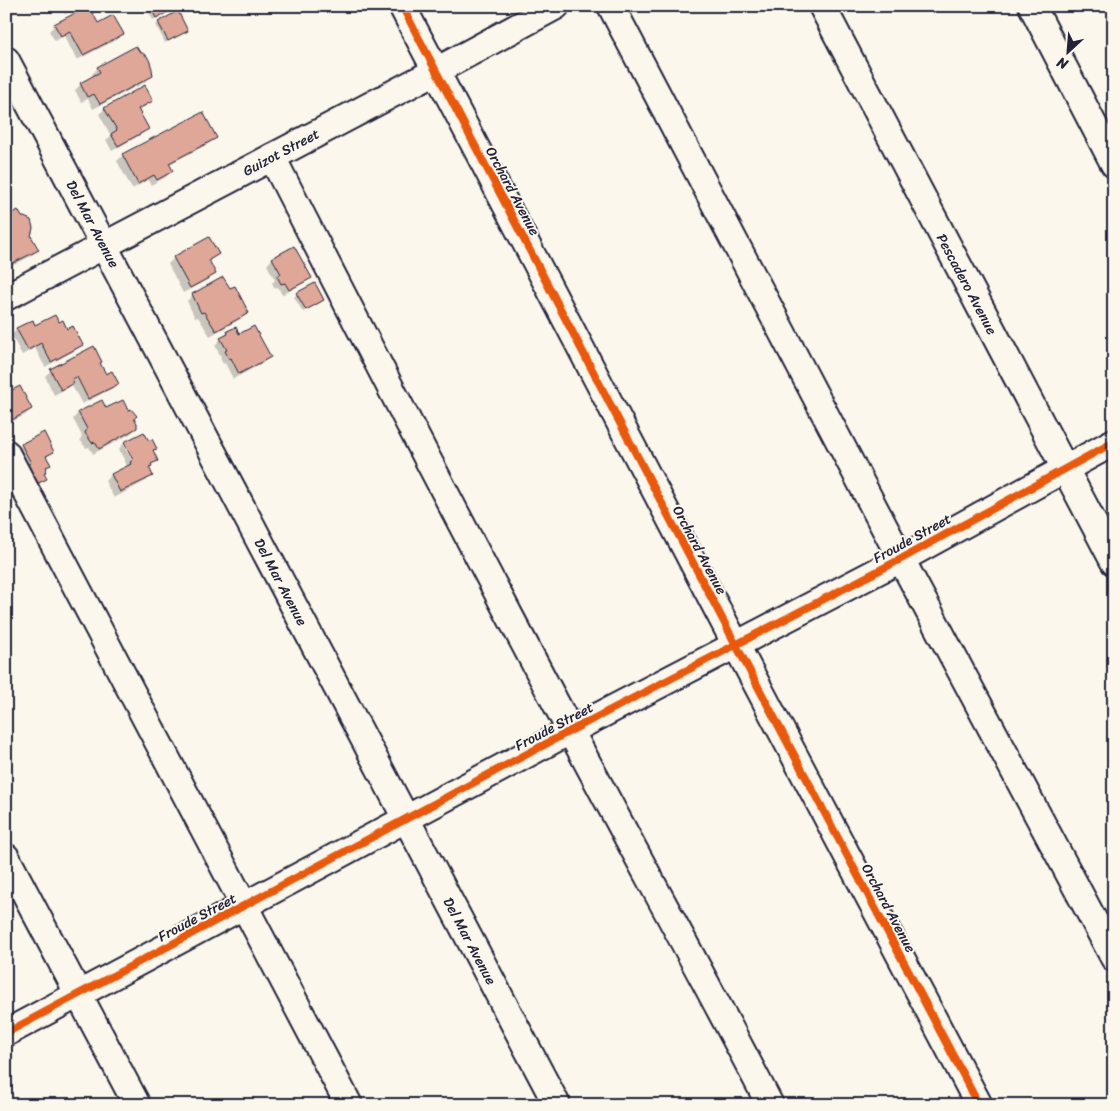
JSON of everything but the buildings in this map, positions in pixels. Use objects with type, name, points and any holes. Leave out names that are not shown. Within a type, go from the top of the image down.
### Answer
[{"type":"street","name":"Orchard Avenue","points":[[402,6],[979,1105]]},
{"type":"street","name":"Guizot Street","points":[[6,297],[556,6]]},
{"type":"street","points":[[611,6],[901,559],[1114,958]]},
{"type":"street","name":"Pescadero Avenue","points":[[822,6],[1114,562]]},
{"type":"street","points":[[1032,6],[1114,164]]},
{"type":"street","name":"Del Mar Avenue","points":[[6,60],[556,1105]]},
{"type":"street","points":[[272,157],[570,731],[770,1105]]},
{"type":"street","name":"Froude Street","points":[[6,1033],[570,731],[901,559],[1114,442]]},
{"type":"street","points":[[6,453],[349,1105]]},
{"type":"street","points":[[6,857],[137,1105]]},
{"type":"cycle path","points":[[402,6],[979,1105]]},
{"type":"cycle path","points":[[6,1033],[570,731],[901,559],[1114,442]]}]
